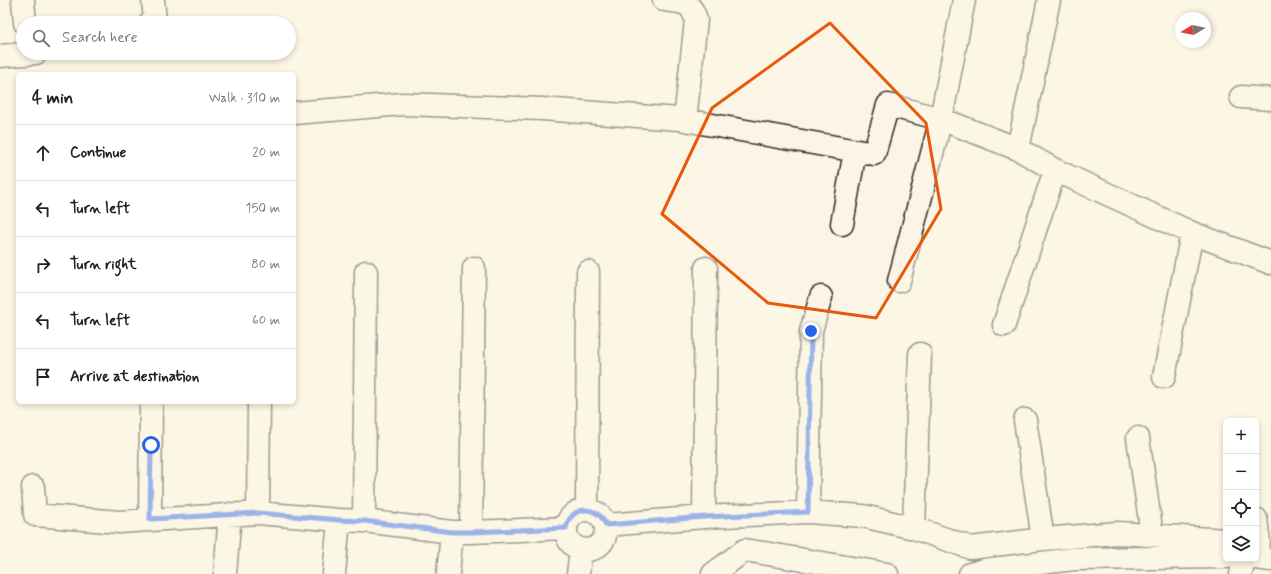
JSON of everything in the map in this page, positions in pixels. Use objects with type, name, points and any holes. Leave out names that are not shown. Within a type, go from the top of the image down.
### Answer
[{"type":"street","points":[[23,0],[24,16]]},
{"type":"street","points":[[154,0],[155,16]]},
{"type":"street","points":[[664,0],[688,4],[694,10],[696,20],[685,120]]},
{"type":"street","points":[[898,281],[941,119],[964,0]]},
{"type":"street","points":[[1018,149],[1049,0]]},
{"type":"street","points":[[0,56],[16,54]]},
{"type":"street","points":[[1241,98],[1271,99]]},
{"type":"street","points":[[296,113],[403,104],[542,108],[685,120],[874,154],[888,105],[941,119],[1018,149],[1055,170],[1192,233],[1271,263]]},
{"type":"street","points":[[842,224],[855,151]]},
{"type":"street","points":[[1004,325],[1055,170]]},
{"type":"street","points":[[1164,377],[1192,233]]},
{"type":"street","points":[[448,574],[462,532],[474,268]]},
{"type":"street","points":[[704,517],[706,268]]},
{"type":"street","points":[[364,521],[366,272]]},
{"type":"street","points":[[587,510],[588,272]]},
{"type":"street","points":[[808,512],[811,331],[821,297]]},
{"type":"street","points":[[914,528],[920,354]]},
{"type":"street","points":[[150,519],[151,404]]},
{"type":"street","points":[[258,513],[259,404]]},
{"type":"street","points":[[1025,420],[1044,539]]},
{"type":"street","points":[[1138,438],[1152,535]]},
{"type":"street","points":[[34,487],[35,515],[119,522],[258,513],[364,521],[462,532],[566,528]]},
{"type":"street","points":[[582,510],[587,510],[594,511],[599,514],[606,525],[604,539],[600,544],[588,550],[574,546],[570,541],[566,528],[568,522],[576,513],[582,510]]},
{"type":"street","points":[[606,525],[704,517],[808,512],[863,516],[914,528],[971,548],[1044,539],[1118,533],[1223,540]]},
{"type":"street","points":[[225,574],[230,514]]},
{"type":"street","points":[[334,574],[339,520]]},
{"type":"street","points":[[1257,526],[1261,546],[1271,560]]},
{"type":"street","points":[[578,574],[581,549]]},
{"type":"street","points":[[713,574],[745,550],[887,574]]},
{"type":"street","points":[[970,574],[984,570],[1074,559],[1223,557]]},
{"type":"street","points":[[1240,574],[1243,562]]},
{"type":"highlighted area","points":[[830,23],[926,123],[941,209],[876,318],[768,303],[662,214],[712,108]]},
{"type":"route","points":[[151,445],[150,519],[258,513],[364,521],[452,532],[471,532],[566,528],[571,517],[582,510],[594,511],[599,514],[606,525],[704,517],[808,512],[811,331]]}]
